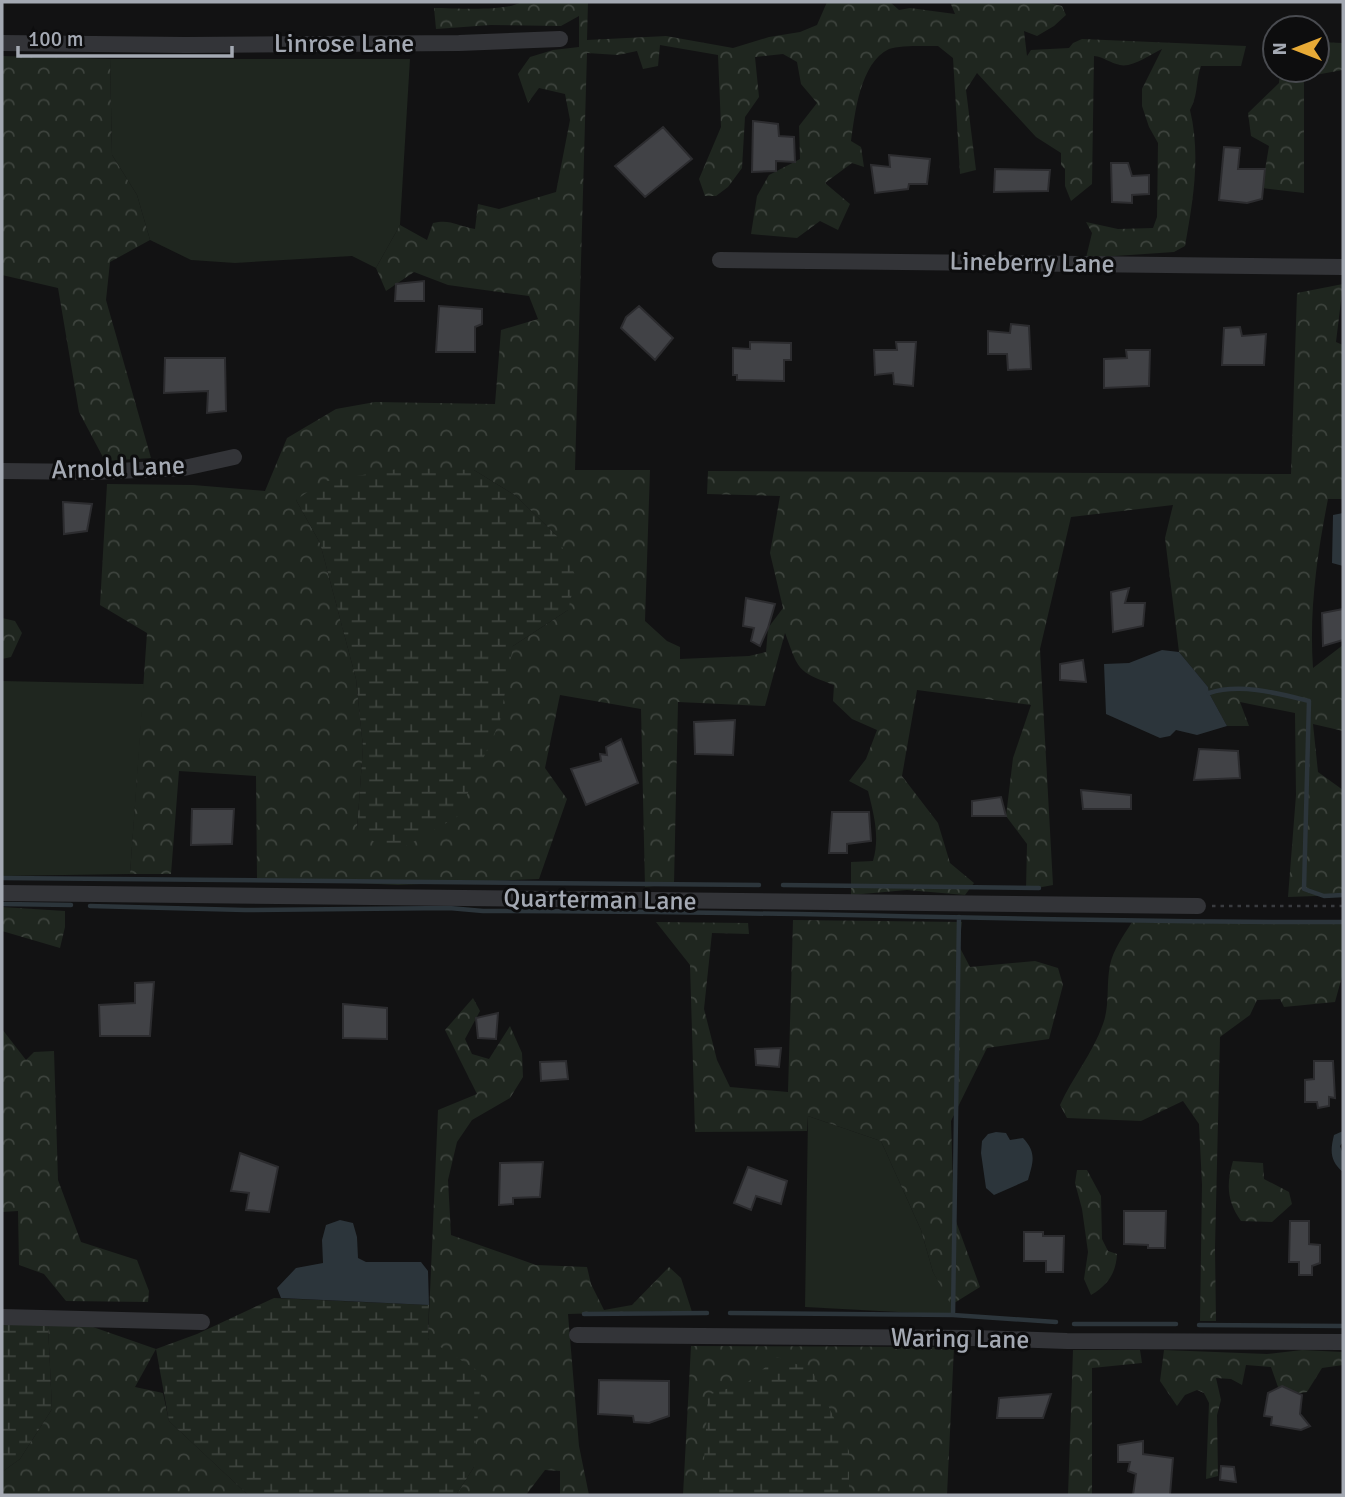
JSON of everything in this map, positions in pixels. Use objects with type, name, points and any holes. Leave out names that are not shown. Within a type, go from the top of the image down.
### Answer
[{"type":"street","name":"Linrose Lane","points":[[2,43],[185,45],[445,43],[560,39]]},
{"type":"street","name":"Lineberry Lane","points":[[720,260],[1343,267]]},
{"type":"street","name":"Arnold Lane","points":[[2,471],[93,472],[184,468],[234,457]]},
{"type":"street","name":"Quarterman Lane","points":[[2,893],[1198,906]]},
{"type":"street","points":[[2,1318],[202,1322]]},
{"type":"street","name":"Waring Lane","points":[[577,1335],[1343,1342]]},
{"type":"path","points":[[1198,906],[1343,906]]},
{"type":"green space","points":[[521,2],[588,2],[587,40],[666,36],[733,48],[769,37],[800,32],[817,25],[827,2],[890,2],[899,10],[910,8],[955,14],[950,2],[1045,2],[1062,6],[1066,15],[1037,36],[1024,31],[1027,56],[1031,50],[1069,48],[1082,39],[1246,46],[1241,66],[1201,66],[1190,110],[1195,161],[1185,246],[1174,252],[1086,258],[1092,233],[1086,222],[1118,229],[1153,228],[1157,217],[1158,143],[1142,106],[1142,89],[1162,49],[1136,63],[1125,65],[1094,56],[1092,184],[1071,201],[1065,186],[1061,153],[1036,137],[977,73],[966,90],[976,170],[960,174],[953,58],[938,46],[889,49],[871,65],[857,103],[851,141],[861,147],[864,167],[852,163],[825,183],[850,204],[838,230],[820,221],[797,238],[751,234],[757,196],[769,175],[800,159],[799,126],[817,103],[801,84],[797,62],[783,54],[755,57],[759,97],[745,117],[742,168],[728,187],[716,196],[705,196],[699,179],[721,127],[718,55],[660,45],[658,66],[643,69],[637,51],[618,55],[587,53],[575,470],[650,470],[645,621],[667,641],[680,647],[680,659],[749,656],[766,652],[768,628],[783,608],[770,553],[780,496],[707,494],[708,471],[1291,474],[1297,293],[1343,284],[1336,342],[1343,345],[1343,499],[1328,499],[1315,583],[1312,647],[1313,668],[1343,645],[1343,731],[1313,724],[1318,772],[1343,790],[1343,895],[1288,897],[1296,795],[1295,713],[1240,702],[1249,726],[1227,726],[1208,687],[1179,652],[1165,538],[1173,505],[1071,517],[1040,649],[1053,885],[1026,890],[1027,844],[1006,816],[1013,758],[1031,705],[917,690],[902,776],[938,823],[950,863],[974,883],[965,895],[907,890],[851,895],[851,862],[873,861],[876,835],[868,791],[849,781],[866,759],[877,730],[852,719],[833,701],[834,685],[800,668],[785,633],[765,706],[678,702],[674,884],[645,887],[641,709],[560,695],[545,768],[567,799],[539,879],[398,885],[257,878],[256,776],[179,771],[171,874],[130,874],[147,633],[100,605],[107,484],[193,485],[265,491],[287,438],[336,409],[375,402],[495,404],[501,330],[538,319],[529,296],[448,285],[414,272],[386,291],[376,268],[400,225],[427,240],[433,223],[449,222],[475,229],[478,204],[499,209],[556,192],[570,120],[565,94],[539,88],[528,103],[518,74],[530,57],[553,50],[579,47],[579,16],[561,26],[491,25],[436,29],[434,8],[466,9]],"holes":[[[474,470],[516,496],[557,536],[568,610],[513,646],[357,830],[363,747],[356,679],[320,543],[296,500]]]},
{"type":"green space","points":[[1331,43],[1343,43],[1343,70],[1331,72]]},
{"type":"green space","points":[[2,56],[110,59],[112,155],[137,195],[150,240],[110,262],[106,300],[151,458],[105,461],[79,412],[58,288],[2,275]]},
{"type":"green space","points":[[110,59],[410,59],[400,225],[376,268],[352,256],[235,263],[191,260],[150,240],[137,195],[112,155]]},
{"type":"green space","points":[[1278,84],[1304,84],[1304,193],[1262,188],[1269,146],[1251,136],[1248,113]]},
{"type":"green space","points":[[403,468],[474,470],[516,496],[557,536],[576,577],[568,610],[513,646],[500,721],[457,817],[392,854],[357,830],[363,747],[356,679],[320,543],[296,500],[322,482]]},
{"type":"green space","points":[[2,618],[15,621],[22,633],[11,657],[2,659]]},
{"type":"green space","points":[[2,681],[144,684],[130,874],[2,876]]},
{"type":"green space","points":[[2,907],[65,911],[65,927],[60,948],[2,931]]},
{"type":"green space","points":[[793,920],[962,922],[959,946],[970,967],[1035,961],[1058,968],[1063,985],[1049,1039],[987,1048],[951,1121],[954,1216],[980,1287],[951,1305],[933,1272],[921,1230],[881,1141],[808,1116],[807,1131],[695,1132],[690,965],[656,922],[748,923],[749,934],[712,933],[704,1009],[717,1060],[730,1087],[788,1092]]},
{"type":"green space","points":[[1132,922],[1343,924],[1343,973],[1335,1002],[1284,1007],[1280,999],[1257,1000],[1250,1015],[1220,1037],[1216,1321],[1200,1321],[1202,1185],[1199,1124],[1183,1101],[1141,1121],[1067,1118],[1060,1105],[1103,1024],[1111,959]]},
{"type":"green space","points":[[473,998],[480,1011],[465,1039],[472,1054],[489,1059],[510,1026],[522,1053],[523,1077],[510,1098],[472,1120],[457,1142],[448,1180],[451,1235],[536,1265],[587,1267],[591,1284],[604,1310],[632,1305],[669,1267],[681,1278],[693,1315],[670,1311],[568,1314],[579,1446],[589,1495],[560,1495],[560,1471],[545,1470],[526,1495],[456,1495],[474,1467],[428,1338],[438,1110],[477,1094],[445,1030]]},
{"type":"green space","points":[[2,1029],[26,1060],[34,1052],[54,1051],[58,1180],[81,1242],[137,1260],[149,1291],[148,1302],[66,1301],[44,1274],[19,1265],[18,1211],[2,1212]]},
{"type":"green space","points":[[808,1116],[881,1141],[921,1230],[933,1272],[953,1306],[953,1315],[805,1307]]},
{"type":"green space","points":[[1233,1161],[1263,1163],[1264,1179],[1289,1192],[1292,1204],[1272,1222],[1241,1221],[1229,1192]]},
{"type":"green space","points":[[1077,1170],[1087,1170],[1101,1196],[1102,1239],[1108,1251],[1117,1254],[1110,1278],[1091,1295],[1084,1279],[1088,1252],[1075,1183]]},
{"type":"green space","points":[[274,1298],[429,1305],[428,1339],[481,1373],[474,1467],[456,1495],[248,1495],[169,1421],[156,1349],[197,1334]]},
{"type":"green space","points":[[2,1324],[48,1325],[52,1409],[20,1459],[2,1472]]},
{"type":"green space","points":[[48,1325],[93,1327],[156,1349],[135,1387],[163,1393],[169,1421],[248,1495],[2,1495],[2,1472],[20,1459],[52,1409]]},
{"type":"green space","points":[[691,1346],[954,1347],[947,1495],[683,1495]]},
{"type":"green space","points":[[1073,1350],[1140,1350],[1142,1363],[1092,1368],[1092,1495],[1068,1495]]},
{"type":"green space","points":[[1164,1350],[1267,1354],[1302,1350],[1343,1352],[1343,1365],[1322,1368],[1307,1392],[1295,1394],[1278,1387],[1271,1367],[1246,1365],[1242,1385],[1231,1379],[1216,1378],[1221,1400],[1217,1415],[1218,1476],[1206,1479],[1209,1403],[1204,1393],[1197,1390],[1185,1395],[1177,1406],[1160,1381]]},
{"type":"green space","points":[[777,1357],[812,1370],[849,1451],[849,1495],[702,1495],[708,1395],[748,1382]]},
{"type":"shaded area","points":[[1343,513],[1343,566],[1332,563],[1333,515]]},
{"type":"shaded area","points":[[1162,650],[1179,652],[1208,687],[1227,726],[1197,735],[1176,730],[1170,736],[1160,738],[1106,714],[1104,664],[1129,663]]},
{"type":"shaded area","points":[[1343,1131],[1343,1142],[1340,1146],[1343,1172],[1333,1160],[1332,1151],[1334,1135]]},
{"type":"shaded area","points":[[1006,1133],[1010,1140],[1023,1138],[1033,1158],[1028,1180],[994,1195],[986,1188],[981,1153],[982,1141],[988,1134]]},
{"type":"shaded area","points":[[340,1220],[353,1223],[358,1258],[366,1262],[421,1262],[428,1271],[429,1305],[281,1298],[277,1288],[296,1268],[323,1263],[322,1240],[326,1225]]},
{"type":"building","points":[[753,121],[778,124],[779,136],[794,137],[795,162],[776,161],[776,171],[752,172]]},
{"type":"building","points":[[663,127],[692,159],[645,197],[615,166]]},
{"type":"building","points":[[1224,147],[1240,148],[1238,169],[1265,169],[1262,199],[1247,203],[1219,200]]},
{"type":"building","points":[[889,155],[930,159],[927,184],[909,184],[908,189],[875,193],[871,165],[890,167]]},
{"type":"building","points":[[1111,163],[1128,163],[1132,176],[1149,175],[1149,194],[1132,195],[1132,203],[1112,202]]},
{"type":"building","points":[[995,169],[1050,170],[1048,191],[994,192]]},
{"type":"building","points":[[424,281],[424,301],[395,301],[396,284]]},
{"type":"building","points":[[439,306],[482,309],[482,324],[475,327],[475,352],[436,352]]},
{"type":"building","points":[[639,306],[673,338],[655,360],[621,328],[626,317]]},
{"type":"building","points":[[1011,324],[1029,326],[1031,369],[1008,370],[1007,354],[988,354],[988,331],[1010,333]]},
{"type":"building","points":[[1240,327],[1242,336],[1266,334],[1264,365],[1222,365],[1224,328]]},
{"type":"building","points":[[750,342],[791,343],[791,360],[784,360],[784,381],[737,380],[737,375],[733,375],[733,348],[750,349]]},
{"type":"building","points":[[896,342],[916,342],[913,386],[894,384],[893,373],[875,375],[874,350],[897,350]]},
{"type":"building","points":[[1126,350],[1150,350],[1149,386],[1104,388],[1104,359],[1127,358]]},
{"type":"building","points":[[165,358],[225,358],[226,411],[207,413],[208,391],[164,393]]},
{"type":"building","points":[[63,502],[92,504],[87,531],[64,534]]},
{"type":"building","points":[[1129,588],[1125,603],[1145,603],[1143,626],[1113,632],[1111,592]]},
{"type":"building","points":[[746,598],[775,604],[760,646],[751,641],[754,628],[743,626]]},
{"type":"building","points":[[1343,609],[1343,640],[1323,646],[1322,613]]},
{"type":"building","points":[[1083,660],[1086,682],[1060,680],[1060,664]]},
{"type":"building","points":[[735,720],[733,755],[695,754],[694,722]]},
{"type":"building","points":[[621,739],[638,783],[586,805],[571,769],[601,761],[600,754],[607,755],[606,747]]},
{"type":"building","points":[[1199,749],[1238,751],[1240,778],[1194,780]]},
{"type":"building","points":[[1081,790],[1131,795],[1131,809],[1083,809]]},
{"type":"building","points":[[1001,797],[1006,816],[972,816],[972,801]]},
{"type":"building","points":[[192,809],[234,809],[232,844],[191,845]]},
{"type":"building","points":[[832,812],[869,812],[871,841],[847,844],[847,853],[829,853]]},
{"type":"building","points":[[154,982],[150,1036],[100,1036],[99,1005],[135,1003],[135,983]]},
{"type":"building","points":[[343,1004],[387,1008],[387,1039],[343,1038]]},
{"type":"building","points":[[498,1013],[496,1039],[478,1038],[476,1018]]},
{"type":"building","points":[[781,1048],[779,1067],[756,1065],[755,1049]]},
{"type":"building","points":[[566,1061],[568,1079],[541,1081],[540,1062]]},
{"type":"building","points":[[1314,1061],[1333,1061],[1335,1098],[1329,1097],[1329,1106],[1318,1108],[1317,1102],[1305,1102],[1305,1080],[1314,1079]]},
{"type":"building","points":[[240,1153],[278,1167],[269,1212],[246,1210],[249,1193],[231,1191]]},
{"type":"building","points":[[543,1162],[540,1197],[513,1198],[513,1204],[499,1205],[500,1163]]},
{"type":"building","points":[[748,1167],[787,1181],[781,1204],[756,1196],[751,1210],[734,1203]]},
{"type":"building","points":[[1124,1211],[1166,1211],[1165,1248],[1124,1244]]},
{"type":"building","points":[[1290,1221],[1309,1221],[1309,1244],[1320,1245],[1320,1263],[1312,1266],[1312,1275],[1299,1275],[1299,1262],[1289,1262]]},
{"type":"building","points":[[1024,1232],[1064,1236],[1063,1272],[1046,1272],[1046,1261],[1024,1261]]},
{"type":"building","points":[[599,1380],[669,1381],[669,1416],[649,1423],[634,1422],[633,1416],[598,1414]]},
{"type":"building","points":[[1282,1386],[1302,1395],[1300,1414],[1310,1426],[1301,1430],[1271,1425],[1272,1417],[1264,1416],[1268,1393]]},
{"type":"building","points":[[1051,1394],[1043,1418],[997,1418],[999,1398]]},
{"type":"building","points":[[1143,1441],[1143,1454],[1173,1458],[1170,1495],[1133,1495],[1136,1474],[1128,1471],[1130,1462],[1118,1462],[1118,1445]]},
{"type":"building","points":[[1221,1466],[1234,1467],[1236,1482],[1220,1480]]},
{"type":"waterway","points":[[1209,693],[1246,689],[1309,701],[1304,889],[1324,896],[1343,895]]},
{"type":"waterway","points":[[2,878],[759,885]]},
{"type":"waterway","points":[[783,885],[1039,888]]},
{"type":"waterway","points":[[2,904],[71,905]]},
{"type":"waterway","points":[[90,906],[245,910],[449,908],[483,911],[1343,922]]},
{"type":"waterway","points":[[953,1315],[959,917]]},
{"type":"waterway","points":[[584,1314],[707,1313]]},
{"type":"waterway","points":[[730,1313],[953,1315],[1056,1322]]},
{"type":"waterway","points":[[1074,1324],[1176,1324]]},
{"type":"waterway","points":[[1199,1325],[1343,1326]]}]
